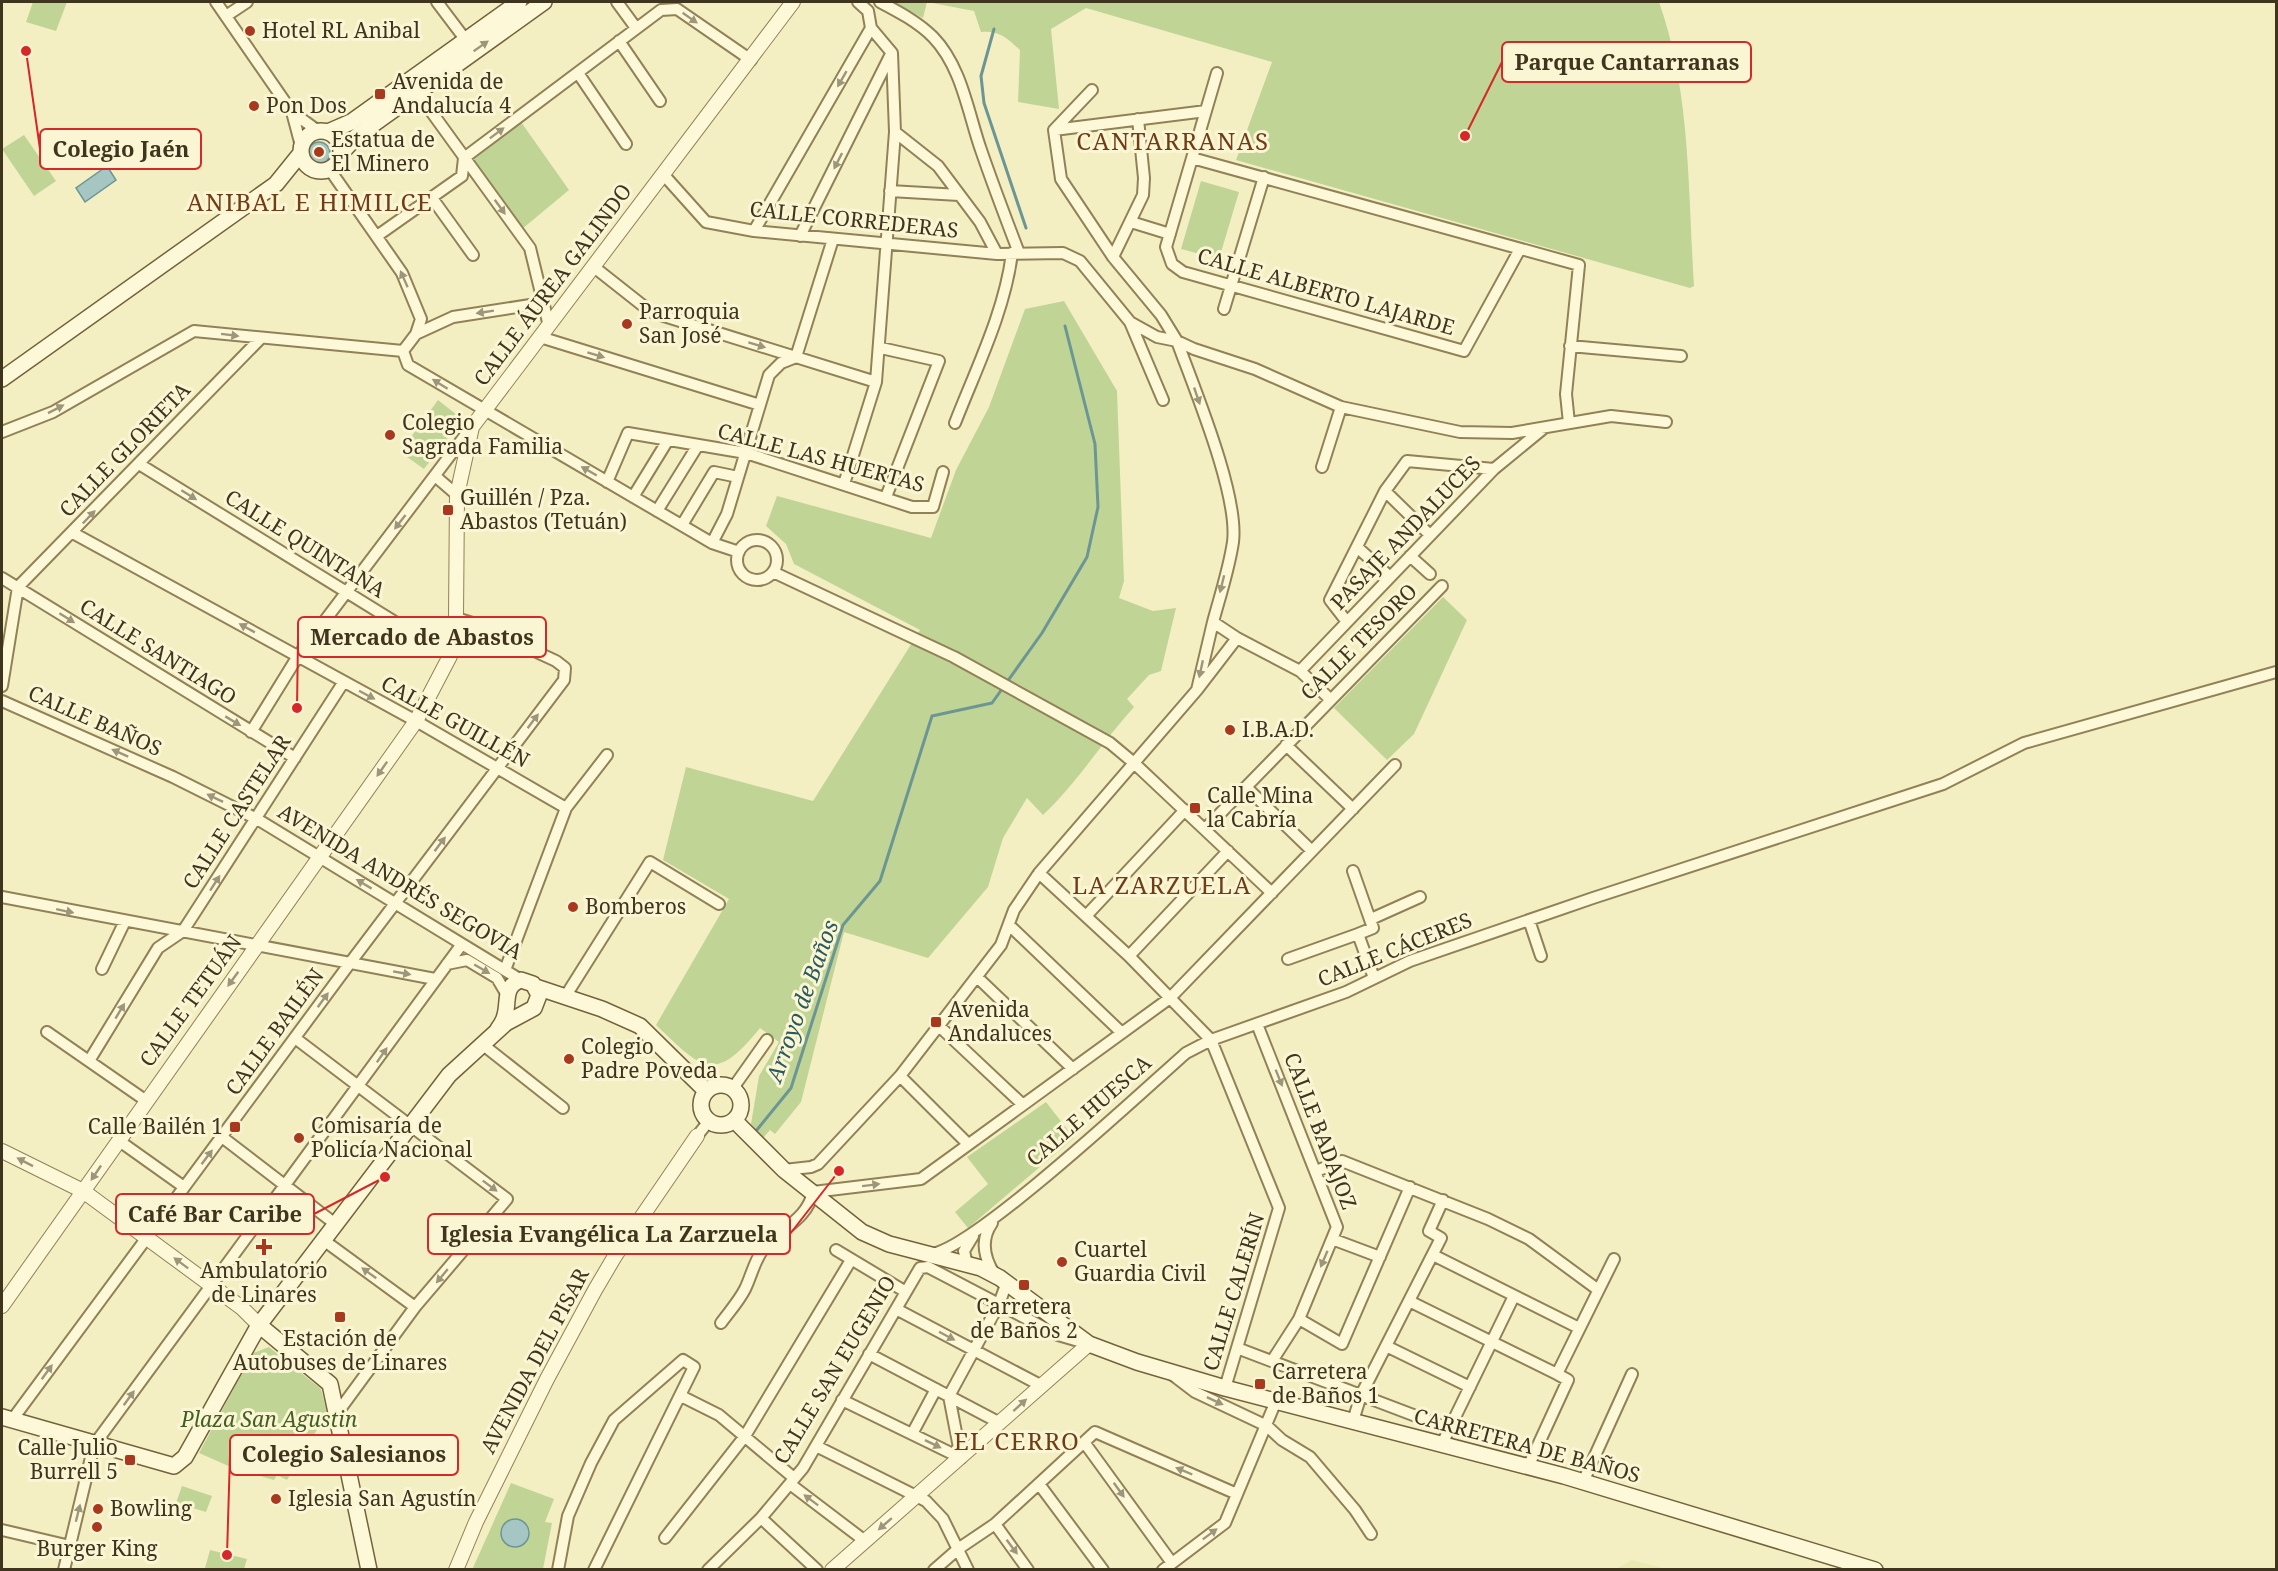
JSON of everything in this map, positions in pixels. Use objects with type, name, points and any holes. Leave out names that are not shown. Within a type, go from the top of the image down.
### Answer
[{"type":"main road","points":[[2,379],[276,183],[301,150],[308,136],[351,122],[519,2]]},
{"type":"main road","points":[[276,183],[323,170],[338,163],[342,152],[357,136],[544,2]]},
{"type":"main road","points":[[323,132],[338,140],[342,152]]},
{"type":"main road","points":[[301,150],[306,165],[323,170]]},
{"type":"main road","points":[[498,1029],[505,1016],[507,998],[511,985],[521,980],[529,982],[536,987],[538,1000],[529,1011],[513,1009],[507,998]]},
{"type":"main road","name":"AVENIDA ANDRÉS SEGOVIA","points":[[536,987],[640,1026],[706,1091]]},
{"type":"main road","name":"AVENIDA ANDRÉS SEGOVIA","points":[[94,1445],[174,1466],[184,1457],[259,1325],[449,1074],[498,1029],[529,1011],[571,999]]},
{"type":"main road","points":[[721,1084],[733,1088],[739,1096],[741,1105],[735,1120],[723,1125],[709,1122],[700,1108],[701,1099],[706,1091],[721,1084]]},
{"type":"main road","points":[[735,1120],[784,1170],[813,1192]]},
{"type":"main road","name":"CARRETERA DE BAÑOS","points":[[813,1192],[862,1232],[920,1261],[969,1265],[1001,1279],[1089,1344],[1225,1388],[1583,1482],[1875,1569]]},
{"type":"main road","points":[[259,1325],[330,1384],[338,1412],[369,1569]]},
{"type":"main road","points":[[7,1418],[94,1445]]},
{"type":"street","points":[[216,2],[292,112],[301,150]]},
{"type":"street","points":[[226,16],[247,2]]},
{"type":"street","points":[[437,2],[465,39]]},
{"type":"street","points":[[617,2],[636,28]]},
{"type":"street","name":"CALLE ÁUREA GALINDO","points":[[251,732],[298,656],[794,2]]},
{"type":"street","points":[[844,484],[876,382],[881,348],[885,244],[895,132],[892,53],[871,28],[868,11],[858,2]]},
{"type":"street","points":[[880,2],[915,22],[934,38],[947,57],[960,82],[980,150],[1016,253],[987,342],[955,423]]},
{"type":"street","points":[[377,236],[462,176],[464,158],[661,10],[676,9],[751,60]]},
{"type":"street","points":[[754,231],[871,28]]},
{"type":"street","points":[[619,42],[660,101]]},
{"type":"street","points":[[800,236],[892,53]]},
{"type":"street","points":[[578,73],[626,144]]},
{"type":"street","points":[[1131,222],[1170,234],[1217,74]]},
{"type":"street","points":[[1054,130],[1092,90]]},
{"type":"street","points":[[417,92],[530,248],[549,326]]},
{"type":"street","points":[[1054,130],[1206,111]]},
{"type":"street","points":[[292,112],[323,132]]},
{"type":"street","points":[[1113,257],[1143,195],[1144,178],[1138,119]]},
{"type":"street","points":[[1054,130],[1061,179],[1113,257],[1161,315],[1177,341],[1208,423],[1231,509],[1233,541],[1197,690]]},
{"type":"street","points":[[895,132],[938,166],[980,222],[997,254]]},
{"type":"street","points":[[1192,158],[1579,265],[1566,394],[1569,423]]},
{"type":"street","points":[[323,170],[377,236],[402,273],[420,319],[416,334],[403,351]]},
{"type":"street","name":"CALLE CORREDERAS","points":[[663,174],[706,222],[754,231],[997,254],[1063,253],[1080,261],[1130,322]]},
{"type":"street","points":[[1224,309],[1264,177]]},
{"type":"street","points":[[890,191],[959,195]]},
{"type":"street","points":[[432,198],[473,255]]},
{"type":"street","name":"CALLE ALBERTO LAJARDE","points":[[1170,234],[1166,247],[1172,264],[1183,272],[1464,351],[1520,249]]},
{"type":"street","points":[[796,357],[833,239]]},
{"type":"street","points":[[594,267],[651,312],[876,382]]},
{"type":"street","points":[[416,334],[453,317],[543,303]]},
{"type":"street","points":[[1130,322],[1157,337],[1177,341],[1255,369],[1341,407],[1460,432],[1512,433],[1611,416],[1665,422]]},
{"type":"street","points":[[1130,322],[1163,400]]},
{"type":"street","points":[[2,432],[53,411],[194,331],[403,351]]},
{"type":"street","points":[[540,338],[760,405]]},
{"type":"street","name":"CALLE GLORIETA","points":[[18,587],[260,339]]},
{"type":"street","points":[[1570,346],[1681,356]]},
{"type":"street","points":[[881,348],[939,362],[886,498]]},
{"type":"street","points":[[403,351],[408,365],[484,411],[712,543],[739,552]]},
{"type":"street","points":[[712,543],[727,514],[769,375],[781,363],[796,357]]},
{"type":"street","points":[[1322,467],[1341,407]]},
{"type":"street","name":"CALLE TETUÁN","points":[[2,1306],[145,1100],[416,721],[450,656],[456,618],[457,495],[472,427]]},
{"type":"street","name":"PASAJE ANDALUCES","points":[[1300,671],[1494,469],[1544,427]]},
{"type":"street","name":"CALLE LAS HUERTAS","points":[[607,482],[628,433],[746,453],[912,507],[933,507],[943,472]]},
{"type":"street","points":[[633,497],[668,440]]},
{"type":"street","points":[[657,511],[698,445]]},
{"type":"street","points":[[1347,622],[1330,600],[1385,491],[1407,461],[1494,469]]},
{"type":"street","name":"CALLE QUINTANA","points":[[139,464],[450,656]]},
{"type":"street","points":[[682,525],[714,472],[738,477]]},
{"type":"street","points":[[435,476],[457,495]]},
{"type":"street","points":[[1385,491],[1430,535]]},
{"type":"street","name":"CALLE GUILLÉN","points":[[73,533],[416,721],[566,808]]},
{"type":"street","points":[[750,542],[766,542],[776,554],[773,572],[763,579],[748,578],[738,567],[739,552],[750,542]]},
{"type":"street","points":[[1357,547],[1390,577]]},
{"type":"street","points":[[1410,556],[1430,574]]},
{"type":"street","points":[[773,572],[954,657],[1110,743],[1272,893]]},
{"type":"street","name":"CALLE SANTIAGO","points":[[2,578],[295,758]]},
{"type":"street","name":"CALLE TESORO","points":[[1205,830],[1442,586]]},
{"type":"street","points":[[2,686],[18,587]]},
{"type":"street","name":"CALLE BAILÉN","points":[[7,1418],[222,1137],[564,680],[565,668],[556,661],[476,624],[456,618]]},
{"type":"street","points":[[1213,622],[1237,638],[1300,671],[1330,699]]},
{"type":"street","points":[[784,1170],[818,1164],[900,1076],[1001,945],[1014,910],[1039,873],[1197,690],[1237,638]]},
{"type":"street","name":"CALLE CÁCERES","points":[[1211,1040],[1346,992],[1410,961],[1593,898],[1943,784],[2024,743],[2277,672]]},
{"type":"street","name":"CALLE CASTELAR","points":[[183,932],[344,683]]},
{"type":"street","name":"CALLE BAÑOS","points":[[2,700],[173,777],[257,819]]},
{"type":"street","points":[[1286,745],[1353,809]]},
{"type":"street","points":[[505,970],[566,808],[607,755]]},
{"type":"street","points":[[721,1323],[746,1287],[747,1279],[763,1250],[799,1217],[810,1204],[813,1192],[921,1179],[1170,998],[1395,765]]},
{"type":"street","points":[[1246,787],[1312,851]]},
{"type":"street","points":[[1086,916],[1185,810]]},
{"type":"street","name":"AVENIDA ANDRÉS SEGOVIA","points":[[257,819],[521,980]]},
{"type":"street","points":[[1129,957],[1228,851]]},
{"type":"street","points":[[571,999],[650,862],[719,904]]},
{"type":"street","points":[[1288,959],[1373,928],[1353,871]]},
{"type":"street","points":[[1039,873],[1129,957],[1211,1040]]},
{"type":"street","points":[[2,897],[435,979]]},
{"type":"street","points":[[1371,919],[1420,897]]},
{"type":"street","points":[[1529,920],[1541,956]]},
{"type":"street","points":[[102,969],[125,921]]},
{"type":"street","points":[[1009,924],[1122,1033]]},
{"type":"street","points":[[89,1061],[158,948],[183,932]]},
{"type":"street","points":[[1358,934],[1374,978]]},
{"type":"street","points":[[64,1569],[94,1445],[360,1087],[462,944]]},
{"type":"street","name":"AVENIDA ANDRÉS SEGOVIA","points":[[447,963],[467,960],[497,978],[507,998]]},
{"type":"street","points":[[977,977],[1073,1069]]},
{"type":"street","name":"CALLE BADAJOZ","points":[[1257,1024],[1337,1227],[1299,1318],[1272,1361]]},
{"type":"street","points":[[939,1026],[1022,1104]]},
{"type":"street","points":[[47,1032],[145,1100]]},
{"type":"street","points":[[295,1038],[507,1198],[416,1308],[338,1412]]},
{"type":"street","points":[[733,1088],[767,1040]]},
{"type":"street","name":"CALLE HUESCA","points":[[920,1261],[943,1251],[996,1218],[1186,1053],[1211,1040]]},
{"type":"street","name":"CALLE CALERÍN","points":[[1211,1040],[1279,1208],[1225,1388]]},
{"type":"street","points":[[482,1044],[563,1108]]},
{"type":"street","points":[[900,1076],[968,1143]]},
{"type":"street","name":"AVENIDA DEL PISAR","points":[[456,1569],[476,1521],[526,1420],[595,1290],[709,1122]]},
{"type":"street","points":[[222,1137],[334,1223]]},
{"type":"street","points":[[118,1140],[184,1187]]},
{"type":"street","points":[[2,1151],[83,1191],[211,1285],[259,1325]]},
{"type":"street","points":[[1316,1171],[1342,1161],[1443,1200],[1529,1239],[1597,1289]]},
{"type":"street","points":[[1299,1318],[1342,1344],[1410,1187]]},
{"type":"street","points":[[1353,1421],[1361,1395],[1441,1238],[1429,1231],[1443,1200]]},
{"type":"street","name":"CALLE HUESCA","points":[[982,1227],[965,1249],[964,1258],[969,1265],[984,1250],[986,1232],[996,1218]]},
{"type":"street","points":[[322,1239],[416,1308]]},
{"type":"street","points":[[1332,1239],[1380,1257]]},
{"type":"street","points":[[836,1250],[906,1292]]},
{"type":"street","points":[[961,1458],[949,1396],[999,1304],[1001,1279],[984,1250]]},
{"type":"street","points":[[1432,1255],[1579,1328]]},
{"type":"street","points":[[1557,1374],[1614,1258]]},
{"type":"street","points":[[666,1538],[745,1436],[851,1260]]},
{"type":"street","points":[[920,1261],[1058,1335],[1089,1344]]},
{"type":"street","name":"CALLE SAN EUGENIO","points":[[708,1569],[761,1518],[792,1481],[816,1446],[906,1292],[920,1261]]},
{"type":"street","points":[[1442,1444],[1514,1296]]},
{"type":"street","points":[[1409,1301],[1568,1380],[1528,1467]]},
{"type":"street","points":[[896,1309],[1042,1386]]},
{"type":"street","points":[[832,1569],[1089,1344]]},
{"type":"street","points":[[1386,1346],[1470,1387]]},
{"type":"street","name":"CARRETERA DE BAÑOS","points":[[1237,1348],[1450,1429]]},
{"type":"street","points":[[869,1354],[1000,1423]]},
{"type":"street","points":[[558,1569],[568,1516],[591,1463],[614,1420],[683,1360],[694,1367],[594,1569]]},
{"type":"street","name":"CARRETERA DE BAÑOS","points":[[1167,1371],[1195,1392],[1267,1426],[1282,1440],[1310,1457],[1355,1510],[1371,1534]]},
{"type":"street","points":[[1583,1482],[1632,1374]]},
{"type":"street","points":[[912,1434],[936,1389]]},
{"type":"street","points":[[681,1396],[719,1415],[745,1436],[792,1481],[865,1541]]},
{"type":"street","points":[[842,1400],[961,1458]]},
{"type":"street","points":[[1084,1442],[1167,1566],[1225,1523],[1276,1401]]},
{"type":"street","points":[[934,1569],[994,1524],[1095,1432],[1237,1494]]},
{"type":"street","points":[[816,1446],[918,1496],[943,1519],[968,1569]]},
{"type":"street","points":[[1039,1484],[1103,1569]]},
{"type":"street","points":[[761,1518],[817,1569]]},
{"type":"street","points":[[994,1524],[1029,1569]]},
{"type":"street","points":[[2,1530],[70,1546]]},
{"type":"green space","points":[[33,2],[67,2],[56,31],[26,22]]},
{"type":"green space","points":[[893,2],[927,2],[923,18]]},
{"type":"green space","points":[[927,2],[1659,2],[1677,71],[1683,107],[1694,286],[1690,288],[1236,160],[1272,62],[1086,8],[1051,29],[1059,109],[1018,102],[1020,50],[1002,36],[993,32],[981,32],[974,11]]},
{"type":"green space","points":[[521,122],[569,190],[522,229],[473,160]]},
{"type":"green space","points":[[24,135],[56,181],[34,196],[2,149]]},
{"type":"green space","points":[[1201,181],[1239,192],[1219,259],[1181,249]]},
{"type":"green space","points":[[1064,301],[1117,391],[1124,581],[1119,598],[1153,611],[1176,608],[1161,671],[1149,675],[1127,699],[1134,707],[1043,815],[1027,798],[1003,838],[988,887],[928,958],[844,932],[801,1102],[775,1134],[770,1130],[763,1138],[751,1124],[759,1076],[779,1042],[760,1028],[731,1058],[719,1064],[708,1064],[685,1052],[656,1025],[729,899],[663,860],[686,767],[813,801],[920,630],[794,564],[786,544],[766,526],[777,496],[931,538],[956,470],[989,407],[1025,309]]},
{"type":"green space","points":[[438,400],[462,419],[424,469],[400,452]]},
{"type":"green space","points":[[1443,597],[1467,620],[1414,734],[1387,760],[1334,708]]},
{"type":"green space","points":[[1046,1102],[1074,1138],[968,1228],[955,1212],[988,1184],[967,1157]]},
{"type":"green space","name":"Plaza San Agustin","points":[[269,1347],[321,1389],[327,1413],[287,1480],[277,1475],[274,1480],[233,1468],[199,1453],[253,1353]]},
{"type":"green space","points":[[511,1483],[554,1499],[545,1522],[552,1523],[543,1569],[472,1570]]},
{"type":"green space","points":[[182,1486],[212,1496],[206,1512],[176,1503]]},
{"type":"green space","points":[[210,1550],[247,1559],[244,1569],[205,1568]]},
{"type":"green space","points":[[1632,1560],[1666,1569],[1616,1569]]},
{"type":"water","points":[[319,142],[327,145],[330,153],[327,161],[319,164],[311,161],[308,153],[311,145]]},
{"type":"water","points":[[107,166],[116,180],[85,202],[76,188]]},
{"type":"water","points":[[515,1519],[525,1523],[529,1533],[525,1543],[515,1547],[505,1543],[501,1533],[505,1523]]},
{"type":"waterway","name":"Arroyo de Baños","points":[[994,29],[981,76],[984,103],[1026,228]]},
{"type":"waterway","name":"Arroyo de Baños","points":[[756,1131],[791,1088],[843,925],[880,881],[932,716],[992,703],[1042,633],[1087,557],[1098,507],[1095,444],[1065,326]]},
{"type":"place","name":"Hotel RL Anibal","points":[[250,31]]},
{"type":"place","name":"Colegio Jaén","points":[[26,51]]},
{"type":"place","name":"Avenida de Andalucía 4","points":[[380,94]]},
{"type":"place","name":"Pon Dos","points":[[254,106]]},
{"type":"place","name":"Parque Cantarranas","points":[[1465,136]]},
{"type":"place","name":"Estatua de El Minero","points":[[319,152]]},
{"type":"place","name":"Parroquia San José","points":[[627,324]]},
{"type":"place","name":"Colegio Sagrada Familia","points":[[390,435]]},
{"type":"place","name":"Guillén / Pza. Abastos (Tetuán)","points":[[448,510]]},
{"type":"place","name":"Mercado de Abastos","points":[[297,708]]},
{"type":"place","name":"I.B.A.D.","points":[[1230,730]]},
{"type":"place","name":"Calle Mina la Cabría","points":[[1195,808]]},
{"type":"place","name":"Bomberos","points":[[573,907]]},
{"type":"place","name":"Avenida Andaluces","points":[[936,1022]]},
{"type":"place","name":"Colegio Padre Poveda","points":[[569,1059]]},
{"type":"place","name":"Calle Bailén 1","points":[[235,1127]]},
{"type":"place","name":"Comisaría de Policía Nacional","points":[[299,1138]]},
{"type":"place","name":"Iglesia Evangélica La Zarzuela","points":[[839,1171]]},
{"type":"place","name":"Café Bar Caribe","points":[[385,1177]]},
{"type":"place","name":"Ambulatorio de Linares","points":[[264,1247]]},
{"type":"place","name":"Cuartel Guardia Civil","points":[[1062,1262]]},
{"type":"place","name":"Carretera de Baños 2","points":[[1024,1285]]},
{"type":"place","name":"Estación de Autobuses de Linares","points":[[340,1317]]},
{"type":"place","name":"Carretera de Baños 1","points":[[1260,1384]]},
{"type":"place","name":"Calle Julio Burrell 5","points":[[130,1460]]},
{"type":"place","name":"Iglesia San Agustín","points":[[276,1499]]},
{"type":"place","name":"Bowling","points":[[98,1509]]},
{"type":"place","name":"Burger King","points":[[97,1527]]},
{"type":"place","name":"Colegio Salesianos","points":[[227,1555]]},
{"type":"district","name":"CANTARRANAS","points":[[1173,142]]},
{"type":"district","name":"ANIBAL E HIMILCE","points":[[310,203]]},
{"type":"district","name":"LA ZARZUELA","points":[[1162,886]]},
{"type":"district","name":"EL CERRO","points":[[1017,1442]]}]
